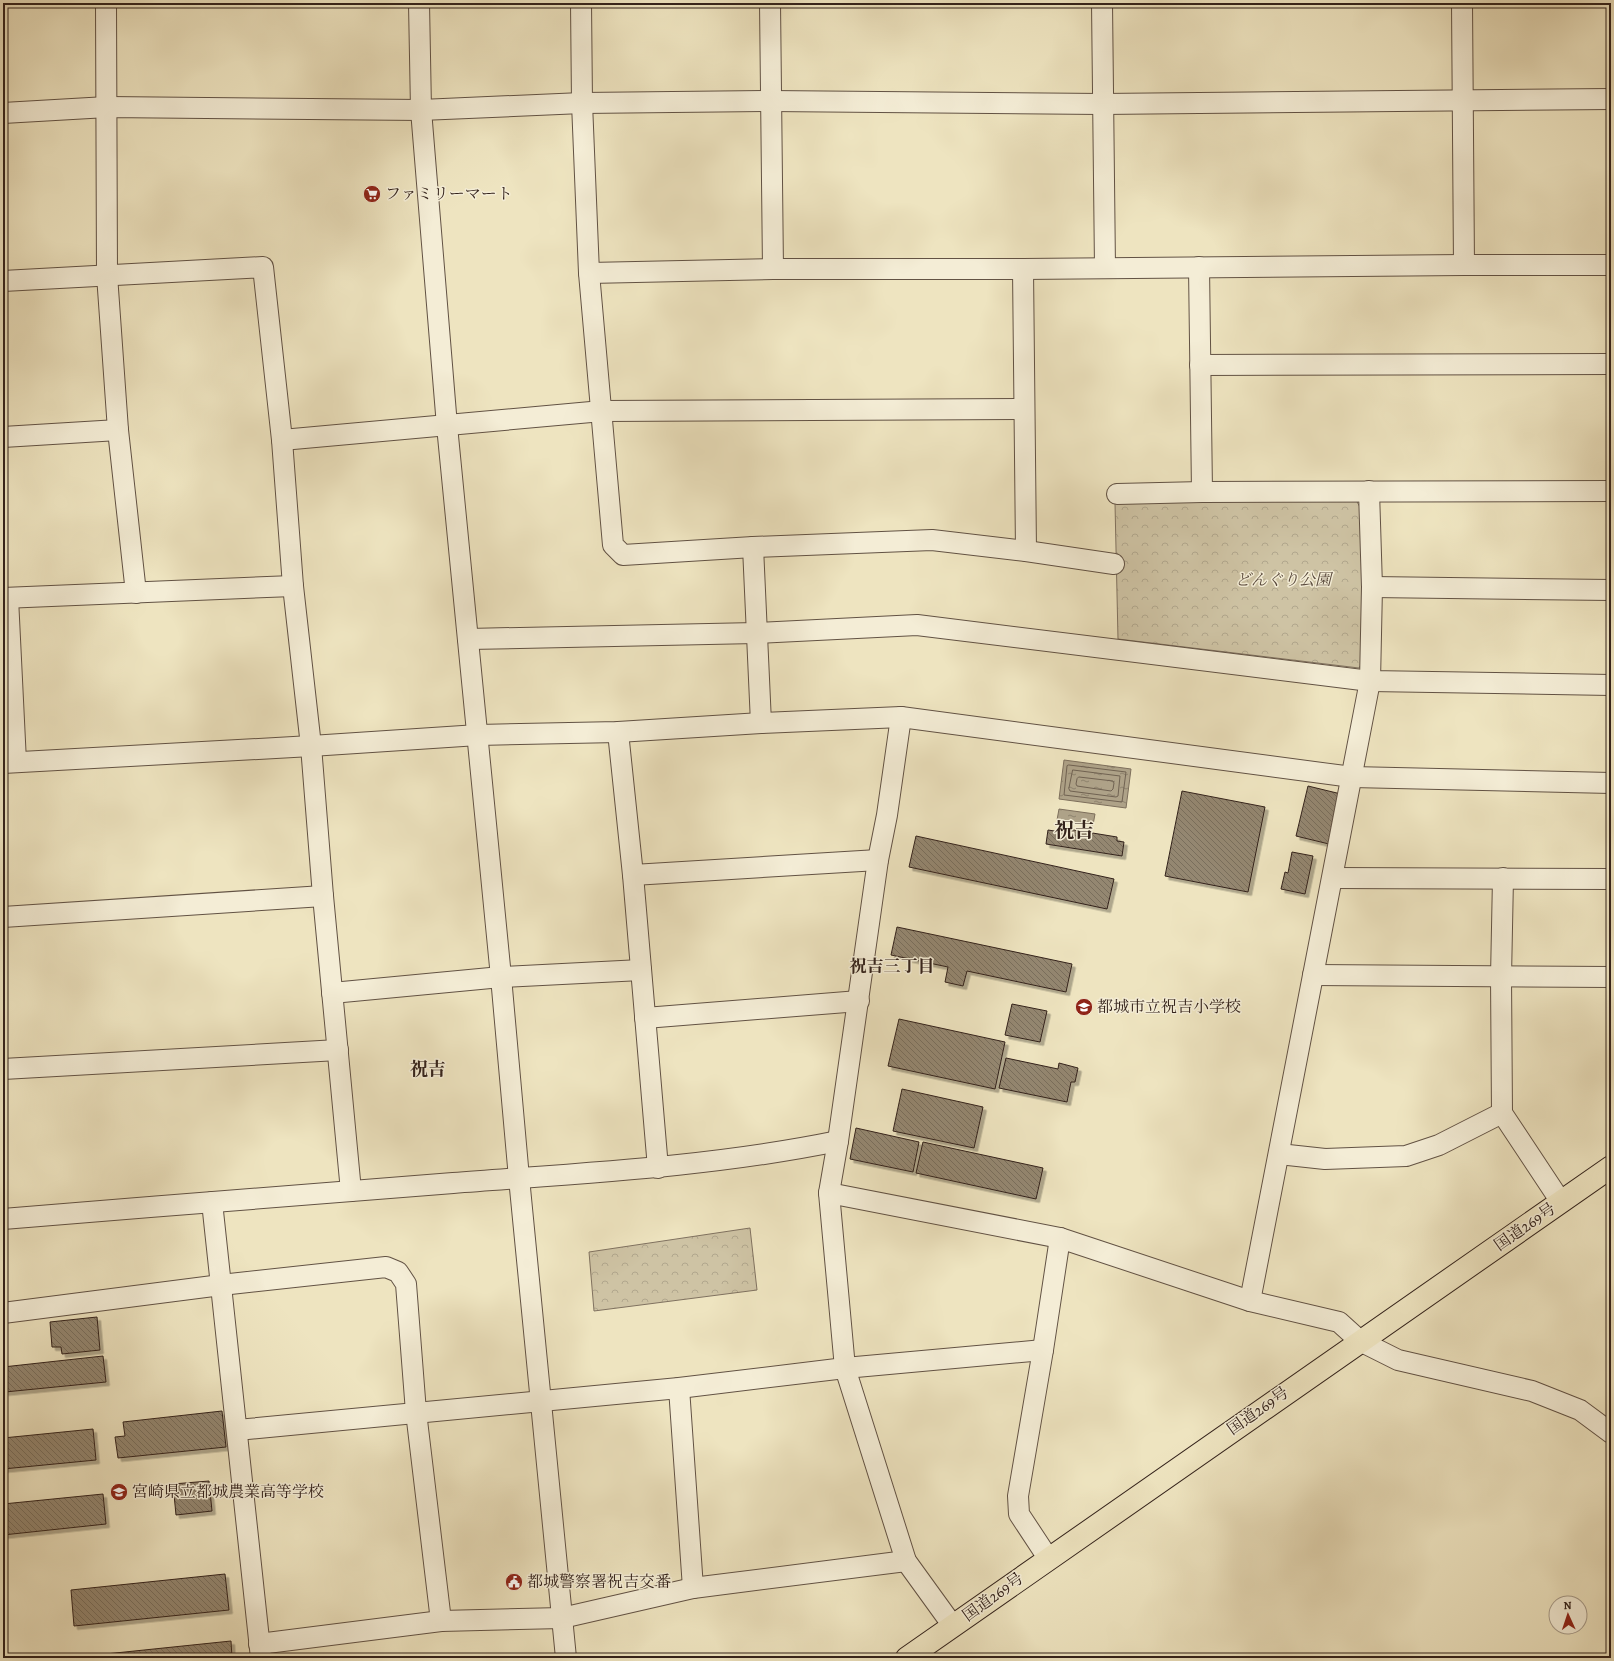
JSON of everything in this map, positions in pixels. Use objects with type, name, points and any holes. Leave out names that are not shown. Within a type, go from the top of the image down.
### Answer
[{"type":"highway","name":"国道269号","points":[[907,1658],[1611,1166]]},
{"type":"street","points":[[106,3],[107,275],[118,430],[136,593]]},
{"type":"street","points":[[420,3],[421,110],[447,426],[502,977],[519,1178],[542,1400],[566,1658]]},
{"type":"street","points":[[581,3],[582,103],[589,273],[613,545],[623,555],[753,547],[932,540],[1026,551],[1114,564]]},
{"type":"street","points":[[770,3],[770,101],[774,269]]},
{"type":"street","points":[[1102,3],[1105,268]]},
{"type":"street","points":[[1462,3],[1464,265]]},
{"type":"street","points":[[3,113],[107,107],[421,110],[582,103],[770,101],[1102,104],[1611,99]]},
{"type":"street","points":[[589,273],[774,269],[1022,270],[1199,267],[1611,265]]},
{"type":"street","points":[[3,281],[263,267],[282,440],[293,586],[311,746],[323,896],[351,1191]]},
{"type":"street","points":[[1199,267],[1202,492]]},
{"type":"street","points":[[1022,270],[1026,551]]},
{"type":"street","points":[[1200,365],[1611,364]]},
{"type":"street","points":[[282,440],[602,411],[1024,409]]},
{"type":"street","points":[[3,437],[118,430]]},
{"type":"street","points":[[1117,494],[1202,492],[1611,490]]},
{"type":"street","points":[[1250,1301],[1333,878],[1370,680],[1372,587],[1369,491]]},
{"type":"street","points":[[753,547],[761,723]]},
{"type":"street","points":[[293,586],[6,598],[9,762],[311,746],[478,735],[618,732],[761,723],[901,717],[1352,778],[1611,782]]},
{"type":"street","points":[[1372,587],[1611,590]]},
{"type":"street","points":[[468,640],[756,633],[917,625],[1370,680],[1611,685]]},
{"type":"street","points":[[901,717],[887,815],[878,860],[859,1001],[829,1193],[845,1368],[906,1561],[953,1626]]},
{"type":"street","points":[[618,732],[633,875],[658,1168]]},
{"type":"street","points":[[633,875],[878,860]]},
{"type":"street","points":[[1333,878],[1611,879]]},
{"type":"street","points":[[1503,878],[1501,977],[1502,1113],[1561,1202]]},
{"type":"street","points":[[3,918],[323,896]]},
{"type":"street","points":[[332,993],[502,977],[641,970]]},
{"type":"street","points":[[1313,975],[1611,977]]},
{"type":"street","points":[[645,1018],[859,1001]]},
{"type":"street","points":[[3,1069],[338,1050]]},
{"type":"street","points":[[1279,1154],[1325,1159],[1406,1156],[1439,1145],[1502,1113]]},
{"type":"street","points":[[3,1219],[658,1168],[793,1150],[838,1141]]},
{"type":"street","points":[[829,1193],[1060,1238],[1250,1301],[1339,1322],[1360,1341],[1398,1360],[1532,1391],[1580,1410],[1611,1433]]},
{"type":"street","points":[[212,1202],[260,1651],[441,1621],[562,1618],[693,1588],[906,1561]]},
{"type":"street","points":[[1048,1558],[1019,1514],[1018,1496],[1043,1350],[1060,1238]]},
{"type":"street","points":[[3,1313],[221,1285],[386,1267],[398,1272],[406,1284],[416,1412],[441,1621]]},
{"type":"street","points":[[237,1430],[678,1388],[845,1368],[1043,1350]]},
{"type":"street","points":[[678,1388],[693,1588]]},
{"type":"green space","name":"どんぐり公園","points":[[1356,500],[1361,509],[1365,658],[1359,668],[1118,639],[1115,503]]},
{"type":"green space","points":[[750,1228],[757,1290],[594,1311],[589,1252]]},
{"type":"water","points":[[1064,760],[1131,769],[1126,808],[1059,799]]},
{"type":"water","points":[[1059,809],[1095,814],[1093,825],[1057,820]]},
{"type":"building","points":[[1308,786],[1341,794],[1329,844],[1296,836]]},
{"type":"building","points":[[1182,791],[1265,807],[1248,892],[1165,876]]},
{"type":"building","points":[[1068,829],[1117,837],[1117,841],[1124,842],[1122,856],[1046,844],[1048,830],[1067,833]]},
{"type":"building","points":[[916,836],[1114,879],[1107,909],[909,867]]},
{"type":"building","points":[[1292,852],[1313,856],[1305,894],[1281,889],[1285,872],[1288,873]]},
{"type":"building","points":[[897,927],[1072,964],[1066,992],[967,971],[963,986],[945,982],[948,967],[891,955]]},
{"type":"building","points":[[1012,1004],[1047,1011],[1040,1042],[1005,1035]]},
{"type":"building","points":[[899,1019],[1005,1042],[995,1089],[888,1066]]},
{"type":"building","points":[[1006,1058],[1058,1069],[1059,1063],[1078,1068],[1075,1082],[1071,1082],[1067,1102],[999,1088]]},
{"type":"building","points":[[902,1089],[983,1107],[974,1148],[893,1131]]},
{"type":"building","points":[[856,1128],[919,1142],[913,1172],[850,1159]]},
{"type":"building","points":[[923,1142],[1043,1168],[1036,1199],[916,1173]]},
{"type":"building","points":[[97,1317],[100,1350],[62,1354],[61,1347],[52,1347],[50,1322]]},
{"type":"building","points":[[103,1356],[106,1382],[5,1392],[3,1367]]},
{"type":"building","points":[[222,1411],[226,1447],[118,1458],[115,1437],[125,1436],[123,1422]]},
{"type":"building","points":[[93,1429],[96,1460],[3,1469],[3,1438]]},
{"type":"building","points":[[209,1481],[212,1511],[176,1515],[173,1484]]},
{"type":"building","points":[[103,1494],[106,1524],[3,1535],[3,1504]]},
{"type":"building","points":[[225,1574],[229,1610],[74,1626],[71,1590]]},
{"type":"building","points":[[231,1641],[232,1658],[67,1658]]},
{"type":"place","name":"ファミリーマート","points":[[372,194]]},
{"type":"place","name":"都城市立祝吉小学校","points":[[1084,1007]]},
{"type":"place","name":"宮崎県立都城農業高等学校","points":[[119,1492]]},
{"type":"place","name":"都城警察署祝吉交番","points":[[514,1582]]},
{"type":"district","name":"祝吉","points":[[1074,830]]},
{"type":"district","name":"祝吉三丁目","points":[[892,966]]},
{"type":"district","name":"祝吉","points":[[428,1069]]}]
